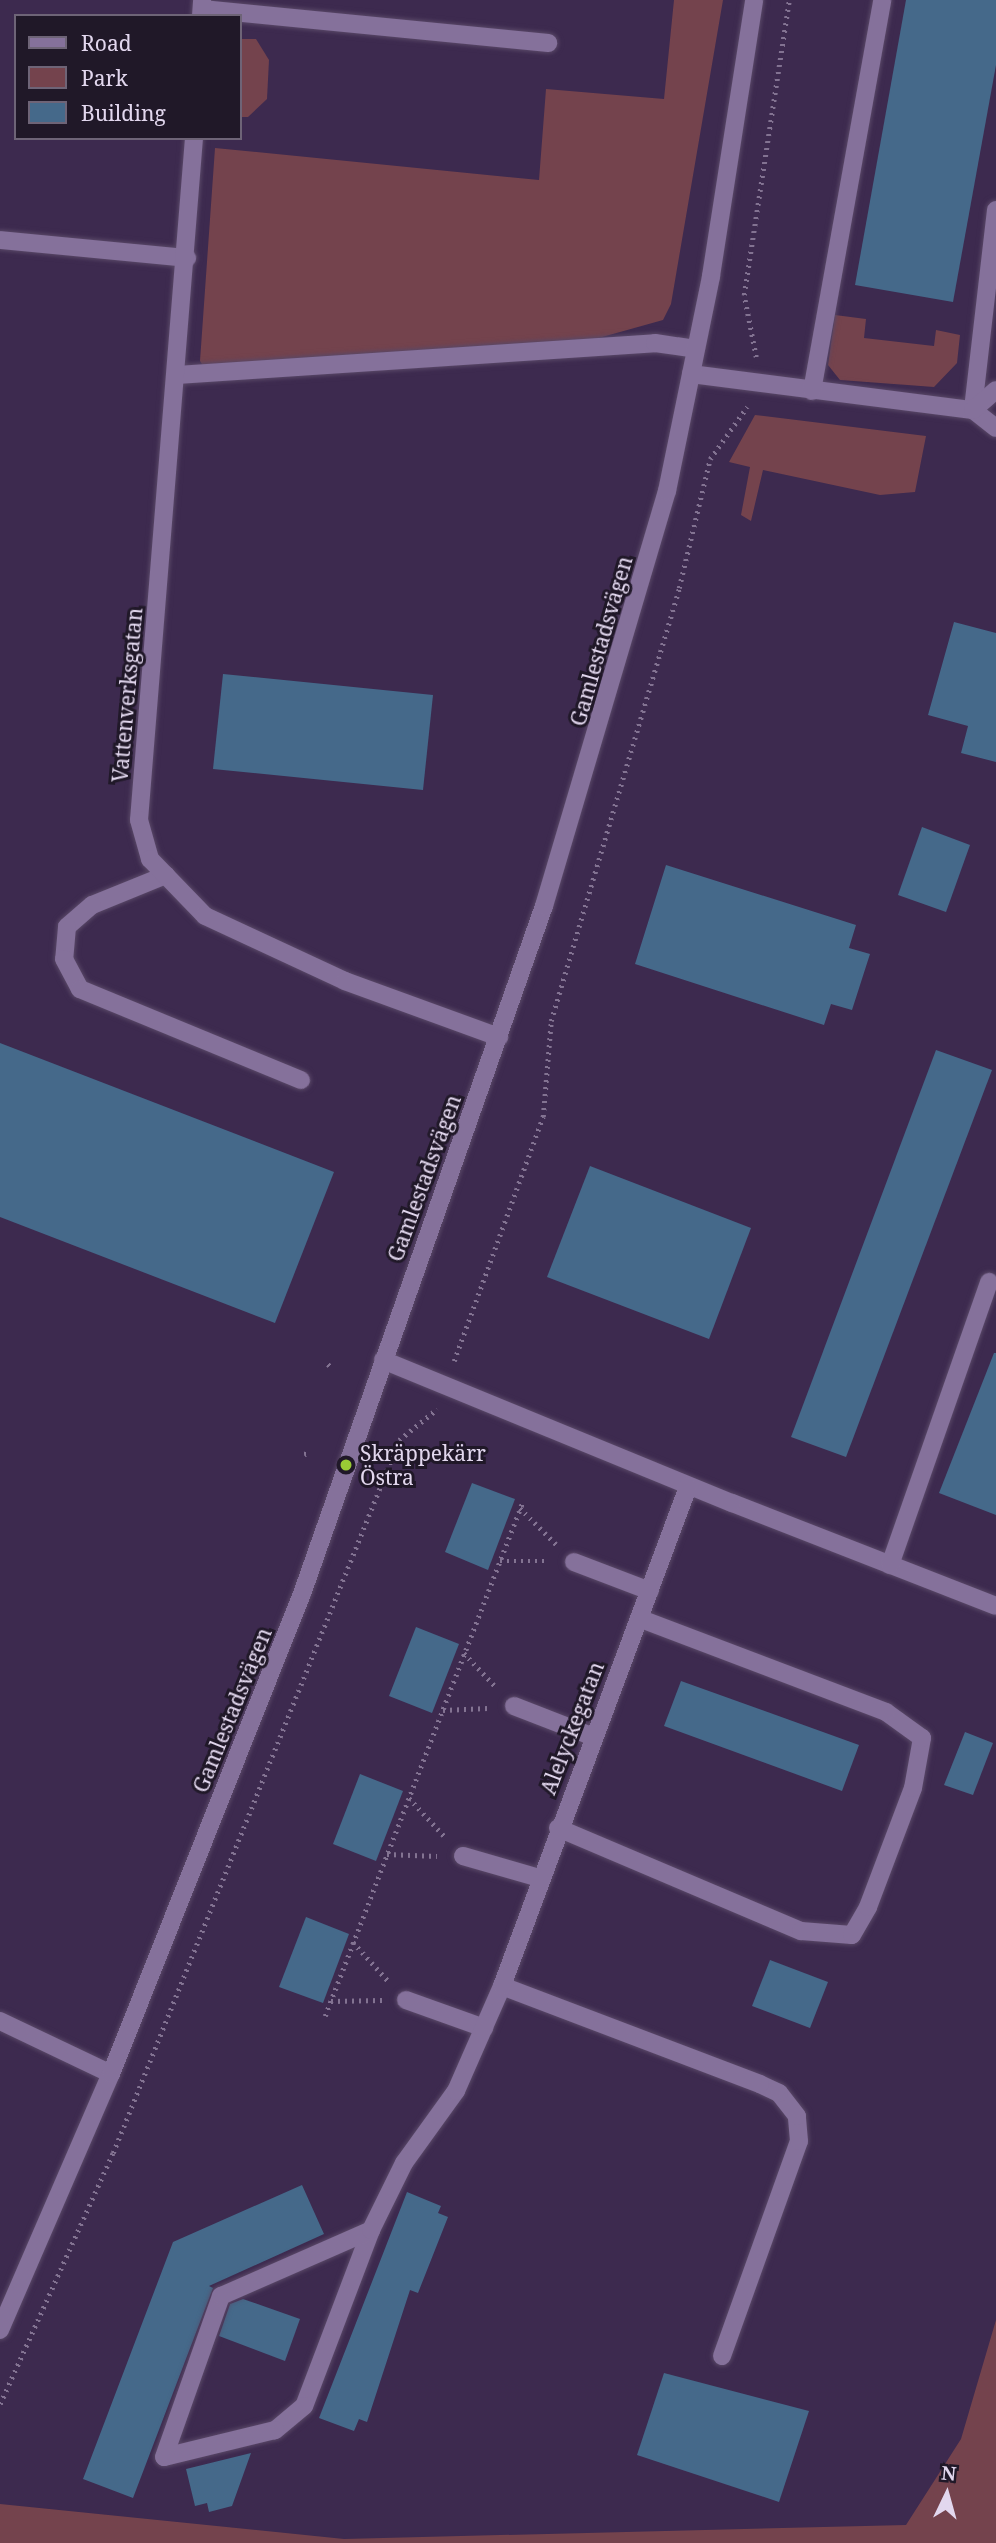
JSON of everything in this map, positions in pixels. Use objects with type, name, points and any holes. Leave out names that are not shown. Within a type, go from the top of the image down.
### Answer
[{"type":"street","name":"Gamlestadsvägen","points":[[0,2330],[111,2074],[294,1614],[499,1037],[615,681],[691,374],[754,0]]},
{"type":"street","points":[[812,391],[881,0]]},
{"type":"street","points":[[202,8],[548,43]]},
{"type":"street","name":"Vattenverksgatan","points":[[194,140],[187,258],[139,820],[150,859],[205,916],[345,981],[499,1037]]},
{"type":"street","points":[[973,410],[996,210]]},
{"type":"street","points":[[0,240],[187,258]]},
{"type":"street","points":[[177,375],[655,343],[696,349]]},
{"type":"street","points":[[691,374],[973,410],[996,428]]},
{"type":"street","points":[[973,410],[996,390]]},
{"type":"street","points":[[166,875],[92,905],[66,927],[64,959],[80,989],[301,1080]]},
{"type":"street","points":[[890,1565],[989,1282]]},
{"type":"street","points":[[383,1360],[688,1487],[996,1606]]},
{"type":"street","name":"Alelyckegatan","points":[[371,2230],[221,2296],[163,2457],[275,2430],[304,2406],[371,2230],[404,2163],[456,2091],[502,1986],[539,1878],[688,1487]]},
{"type":"street","points":[[574,1562],[650,1591]]},
{"type":"street","points":[[558,1828],[801,1931],[852,1935],[868,1907],[913,1788],[922,1738],[886,1712],[639,1618]]},
{"type":"street","points":[[514,1706],[594,1737]]},
{"type":"street","points":[[463,1856],[539,1878]]},
{"type":"street","points":[[502,1986],[760,2084],[779,2093],[797,2116],[799,2141],[722,2356]]},
{"type":"street","points":[[406,2000],[484,2028]]},
{"type":"street","points":[[0,2021],[111,2074]]},
{"type":"path","points":[[325,2016],[523,1501]]},
{"type":"path","points":[[520,1508],[574,1562]]},
{"type":"path","points":[[500,1561],[574,1562]]},
{"type":"path","points":[[464,1653],[514,1706]]},
{"type":"path","points":[[443,1710],[514,1706]]},
{"type":"path","points":[[409,1798],[463,1856]]},
{"type":"path","points":[[387,1854],[463,1856]]},
{"type":"path","points":[[353,1942],[406,2000]]},
{"type":"path","points":[[331,2001],[406,2000]]},
{"type":"green space","points":[[674,0],[723,0],[671,304],[663,320],[595,339],[204,367],[200,361],[215,148],[539,180],[546,89],[664,99]]},
{"type":"green space","points":[[242,39],[256,39],[269,60],[267,99],[248,117],[242,117]]},
{"type":"green space","points":[[835,315],[866,319],[864,338],[934,346],[936,330],[960,335],[957,363],[934,387],[840,380],[828,365]]},
{"type":"green space","points":[[755,415],[926,436],[915,492],[880,495],[763,470],[751,521],[741,515],[750,467],[729,462]]},
{"type":"green space","points":[[996,2320],[996,2543],[0,2543],[0,2504],[344,2539],[906,2525],[961,2439]]},
{"type":"building","points":[[906,0],[996,0],[996,65],[953,302],[855,285]]},
{"type":"building","points":[[954,622],[996,633],[996,762],[961,753],[968,726],[928,715]]},
{"type":"building","points":[[223,674],[433,695],[423,790],[213,769]]},
{"type":"building","points":[[922,827],[970,845],[946,912],[898,895]]},
{"type":"building","points":[[666,865],[856,925],[849,948],[870,954],[852,1010],[831,1004],[824,1025],[635,964]]},
{"type":"building","points":[[0,1043],[334,1172],[275,1323],[0,1217]]},
{"type":"building","points":[[936,1050],[992,1070],[846,1457],[791,1437]]},
{"type":"building","points":[[590,1166],[751,1228],[709,1339],[547,1277]]},
{"type":"building","points":[[996,1353],[996,1515],[939,1493]]},
{"type":"building","points":[[472,1483],[515,1499],[488,1570],[445,1552]]},
{"type":"building","points":[[416,1627],[459,1644],[432,1713],[389,1696]]},
{"type":"building","points":[[681,1681],[859,1745],[842,1791],[664,1726]]},
{"type":"building","points":[[965,1732],[993,1743],[973,1795],[944,1785]]},
{"type":"building","points":[[360,1774],[403,1791],[376,1861],[333,1844]]},
{"type":"building","points":[[306,1917],[349,1934],[323,2003],[279,1987]]},
{"type":"building","points":[[770,1960],[828,1982],[810,2028],[752,2006]]},
{"type":"building","points":[[302,2185],[324,2234],[209,2286],[213,2288],[133,2498],[83,2479],[173,2242]]},
{"type":"building","points":[[407,2192],[441,2206],[438,2213],[448,2217],[418,2293],[410,2290],[367,2422],[359,2419],[354,2431],[319,2418]]},
{"type":"building","points":[[243,2299],[300,2319],[285,2361],[219,2336],[230,2304]]},
{"type":"building","points":[[664,2373],[809,2411],[779,2502],[637,2455]]},
{"type":"building","points":[[251,2453],[232,2506],[209,2512],[207,2503],[195,2506],[186,2469]]},
{"type":"place","name":"Skräppekärr Östra","points":[[346,1465]]}]
